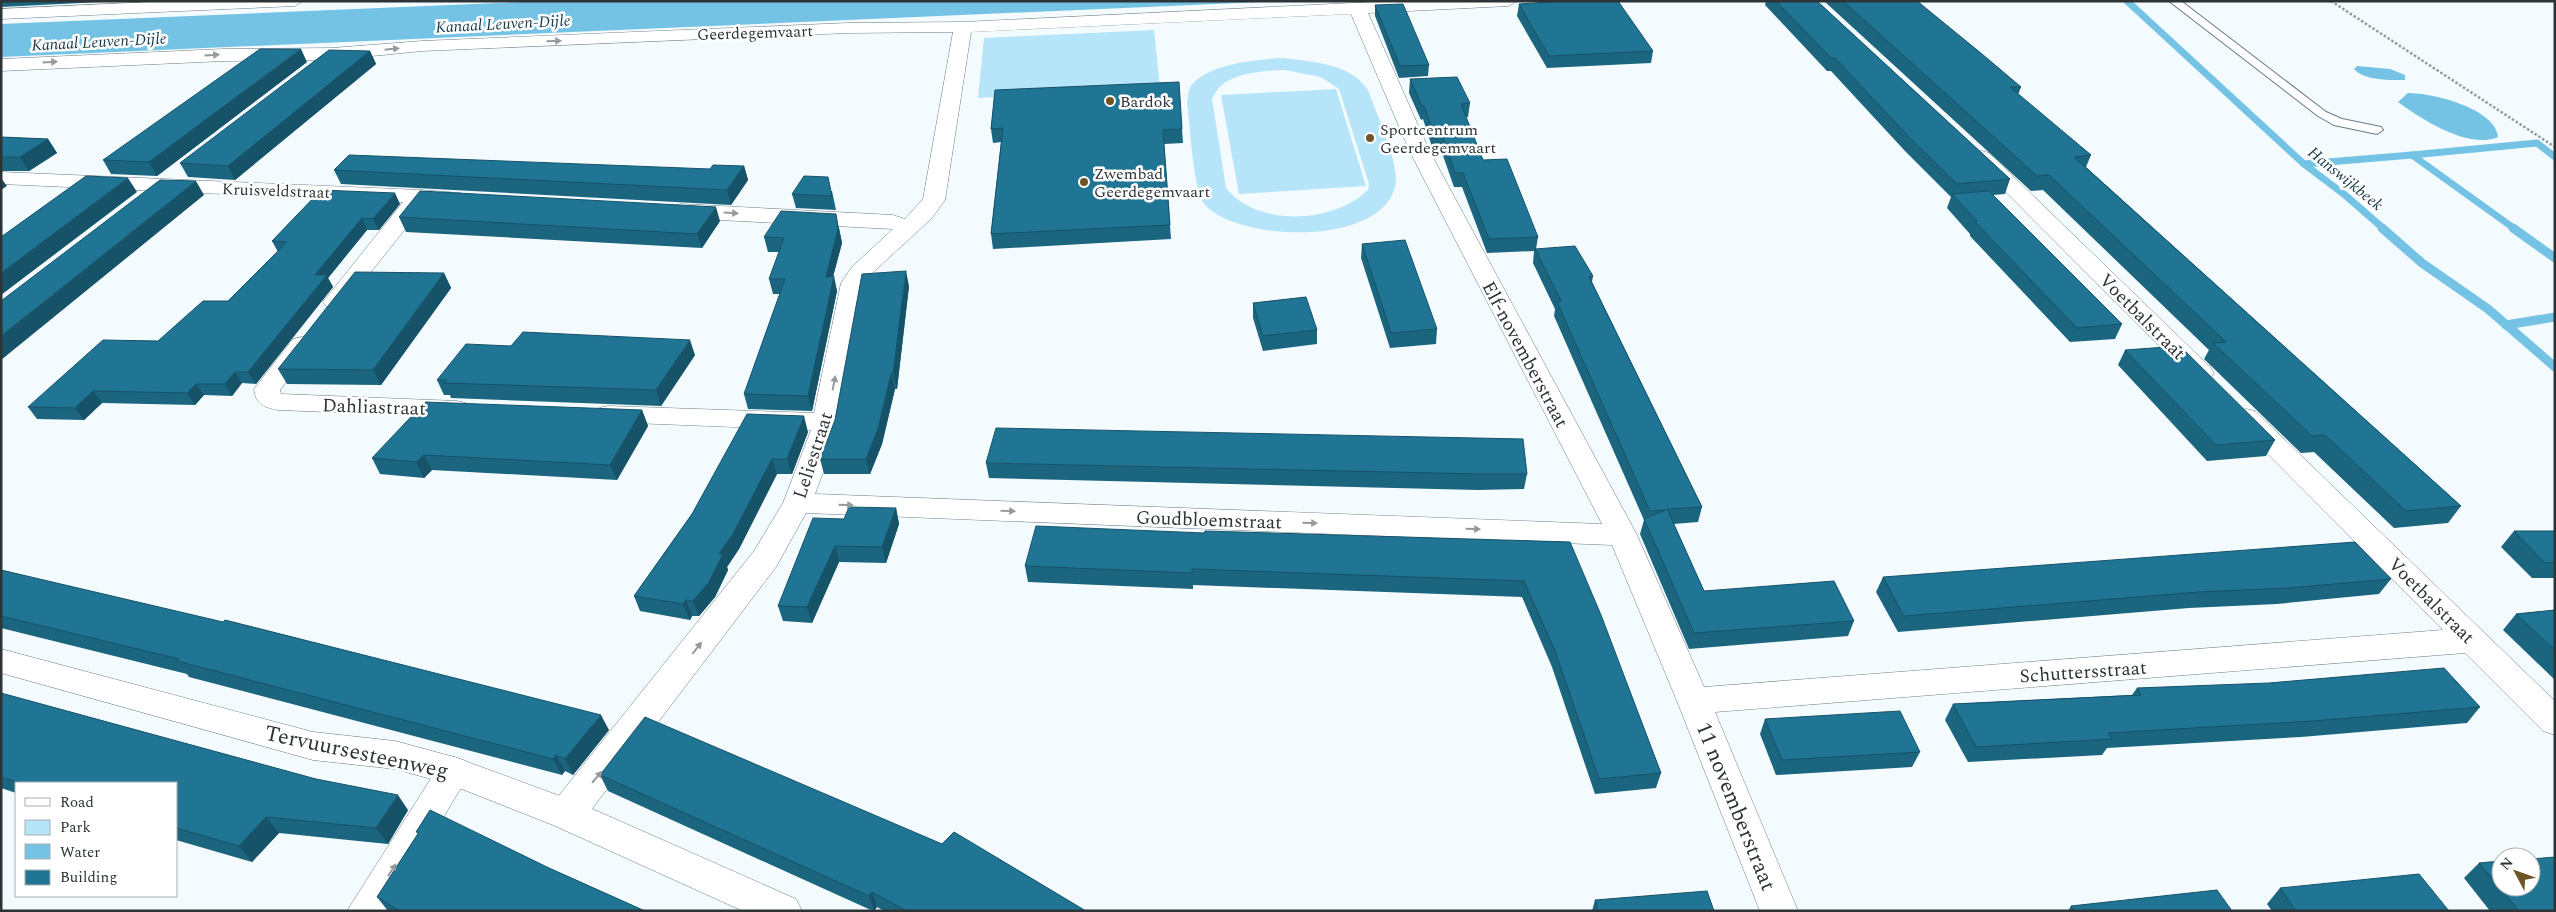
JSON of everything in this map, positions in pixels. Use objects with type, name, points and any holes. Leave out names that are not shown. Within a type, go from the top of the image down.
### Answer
[{"type":"street","points":[[1,14],[296,1]]},
{"type":"street","name":"Geerdegemvaart","points":[[1,65],[224,55],[332,54],[462,45],[848,28],[963,27],[1509,1]]},
{"type":"street","name":"Elf-novemberstraat","points":[[1358,8],[1420,152],[1622,535],[1694,701]]},
{"type":"street","name":"Leliestraat","points":[[566,814],[600,773],[765,559],[797,503],[826,422],[853,283],[860,272],[934,200],[963,27]]},
{"type":"street","points":[[309,72],[332,54]]},
{"type":"street","name":"Voetbalstraat","points":[[1965,142],[2555,722]]},
{"type":"street","points":[[140,204],[186,168]]},
{"type":"street","name":"Kruisveldstraat","points":[[1,178],[469,199]]},
{"type":"street","name":"Dahliastraat","points":[[420,196],[266,389],[268,398],[278,402],[477,409]]},
{"type":"street","points":[[657,209],[893,222],[908,227]]},
{"type":"street","points":[[586,413],[826,422]]},
{"type":"street","name":"Goudbloemstraat","points":[[797,503],[1622,535]]},
{"type":"street","name":"Schuttersstraat","points":[[1694,701],[2473,640]]},
{"type":"street","name":"Tervuursesteenweg","points":[[1,662],[313,746],[355,748],[395,755],[454,771],[566,814],[783,911]]},
{"type":"street","name":"11 novemberstraat","points":[[1694,701],[1779,911]]},
{"type":"street","points":[[366,911],[454,771]]},
{"type":"lane","points":[[2174,1],[2322,114],[2338,122],[2377,130]]},
{"type":"path","points":[[2331,1],[2555,148]]},
{"type":"green space","points":[[1154,30],[1160,88],[978,98],[984,38]]},
{"type":"green space","name":"Sportcentrum Geerdegemvaart","points":[[1283,58],[1330,65],[1351,74],[1368,90],[1391,153],[1396,178],[1395,187],[1384,206],[1364,220],[1338,228],[1308,232],[1278,231],[1249,227],[1224,218],[1206,206],[1202,199],[1193,157],[1187,102],[1189,90],[1195,81],[1217,69],[1246,62]],"holes":[[[1285,70],[1321,77],[1339,89],[1369,184],[1368,190],[1353,201],[1336,209],[1317,214],[1296,216],[1276,215],[1257,210],[1240,201],[1226,188],[1212,99],[1216,91],[1231,79],[1259,72]]]},
{"type":"green space","points":[[1336,89],[1366,186],[1239,194],[1221,95]]},
{"type":"water","name":"Kanaal Leuven-Dijle","points":[[544,1],[1284,1],[1,57],[1,24]]},
{"type":"water","points":[[2357,66],[2390,69],[2405,75],[2405,80],[2385,80],[2364,76],[2354,69]]},
{"type":"water","points":[[2408,93],[2446,99],[2475,110],[2494,127],[2498,137],[2486,140],[2473,139],[2446,131],[2398,102]]},
{"type":"building","points":[[1564,1],[1618,1],[1653,51],[1549,56],[1519,4]]},
{"type":"building","points":[[1776,1],[1817,1],[2010,179],[1957,184],[1909,137],[1835,58],[1831,58]]},
{"type":"building","points":[[1843,1],[1917,1],[1982,54],[2021,87],[2010,87],[2091,155],[2074,157],[2461,506],[2406,511],[2325,435],[2312,436],[2213,343],[2226,342],[2049,175],[2037,176]]},
{"type":"building","points":[[1403,4],[1429,65],[1400,66],[1375,5]]},
{"type":"building","points":[[260,49],[301,49],[149,162],[103,160]]},
{"type":"building","points":[[329,50],[370,51],[228,166],[180,163]]},
{"type":"building","points":[[1457,77],[1470,103],[1461,104],[1483,160],[1507,159],[1538,237],[1489,239],[1463,173],[1455,173],[1443,136],[1435,136],[1424,106],[1422,106],[1410,79]]},
{"type":"building","name":"Zwembad Geerdegemvaart","points":[[1179,82],[1182,129],[1163,130],[1170,225],[991,234],[1003,128],[991,129],[995,90]]},
{"type":"building","points":[[1,137],[48,139],[20,157],[1,157]]},
{"type":"building","points":[[349,155],[710,169],[713,165],[744,166],[727,190],[334,170]]},
{"type":"building","points":[[86,176],[128,178],[1,273],[1,237]]},
{"type":"building","points":[[804,176],[828,177],[832,196],[792,194]]},
{"type":"building","points":[[160,180],[196,181],[1,336],[1,301]]},
{"type":"building","points":[[321,190],[395,193],[373,219],[362,218],[315,275],[327,275],[248,372],[235,372],[225,384],[196,384],[187,393],[93,391],[75,408],[28,407],[103,340],[158,341],[203,301],[228,301],[287,242],[272,241]]},
{"type":"building","points":[[420,191],[716,207],[697,234],[399,217]]},
{"type":"building","points":[[1989,191],[2122,324],[2077,328],[1975,222],[1977,221],[1952,194]]},
{"type":"building","points":[[781,211],[836,214],[838,229],[826,277],[834,276],[808,396],[744,394],[785,279],[769,279],[784,238],[764,237]]},
{"type":"building","points":[[1405,240],[1437,329],[1391,333],[1362,244]]},
{"type":"building","points":[[1575,246],[1593,276],[1589,277],[1702,507],[1667,509],[1704,591],[1834,581],[1854,621],[1694,633],[1644,519],[1666,510],[1650,511],[1557,302],[1561,301],[1535,249]]},
{"type":"building","points":[[906,271],[893,374],[891,374],[878,429],[866,459],[820,459],[835,420],[862,274]]},
{"type":"building","points":[[355,272],[444,273],[373,370],[278,369]]},
{"type":"building","points":[[1306,297],[1317,330],[1263,336],[1253,303]]},
{"type":"building","points":[[523,332],[690,340],[656,390],[444,383],[447,380],[437,380],[466,344],[511,346]]},
{"type":"building","points":[[2180,346],[2275,440],[2216,445],[2125,350]]},
{"type":"building","points":[[425,402],[642,410],[610,465],[424,455],[416,462],[372,458]]},
{"type":"building","points":[[747,414],[804,416],[787,459],[772,459],[733,534],[719,554],[723,554],[709,582],[693,601],[686,600],[683,604],[634,596],[692,514]]},
{"type":"building","points":[[996,428],[1523,439],[1527,474],[986,463]]},
{"type":"building","points":[[849,507],[896,508],[882,547],[835,546],[807,607],[778,606],[813,518],[844,519]]},
{"type":"building","points":[[1036,526],[1204,533],[1205,531],[1570,542],[1601,615],[1661,773],[1599,779],[1555,651],[1524,581],[1192,569],[1192,573],[1025,566]]},
{"type":"building","points":[[2514,531],[2555,531],[2555,562],[2545,563]]},
{"type":"building","points":[[2355,542],[2391,579],[2288,588],[2199,592],[1904,616],[1883,577]]},
{"type":"building","points":[[1,570],[223,622],[225,620],[601,715],[565,759],[556,755],[553,759],[177,661],[179,659],[1,616]]},
{"type":"building","points":[[2555,610],[2555,650],[2516,614]]},
{"type":"building","points":[[2444,668],[2480,707],[2313,721],[2108,733],[2112,739],[1976,747],[1953,704],[2141,695],[2137,688],[2269,683]]},
{"type":"building","points":[[1,693],[316,779],[398,795],[376,828],[266,817],[239,846],[178,829],[178,782],[18,782],[1,777]]},
{"type":"building","points":[[1900,711],[1920,752],[1782,760],[1765,719]]},
{"type":"building","points":[[645,717],[942,844],[954,832],[1086,911],[907,911],[872,892],[869,896],[600,775]]},
{"type":"building","points":[[430,810],[549,868],[645,911],[400,911],[377,897],[419,832],[416,832]]},
{"type":"building","points":[[2555,857],[2555,911],[2519,911],[2507,897],[2541,897],[2541,858]]},
{"type":"building","points":[[2491,862],[2491,877],[2479,863]]},
{"type":"building","points":[[2419,874],[2449,911],[2296,911],[2280,888]]},
{"type":"building","points":[[2217,890],[2232,911],[2074,911],[2071,906]]},
{"type":"building","points":[[1707,891],[1714,911],[1598,911],[1595,900]]},
{"type":"waterway","name":"Hanswijkbeek","points":[[2127,1],[2304,164]]},
{"type":"waterway","points":[[2412,155],[2537,143],[2555,157]]},
{"type":"waterway","points":[[2304,164],[2412,155]]},
{"type":"waterway","points":[[2412,155],[2515,229]]},
{"type":"waterway","name":"Hanswijkbeek","points":[[2304,164],[2345,195],[2384,229]]},
{"type":"waterway","name":"Hanswijkbeek","points":[[2382,228],[2422,263],[2488,309],[2506,325]]},
{"type":"waterway","points":[[2513,228],[2555,258]]},
{"type":"waterway","points":[[2506,325],[2555,317]]},
{"type":"waterway","name":"Hanswijkbeek","points":[[2506,325],[2555,367]]},
{"type":"place","name":"Bardok","points":[[1110,101]]},
{"type":"place","name":"Sportcentrum Geerdegemvaart","points":[[1370,138]]},
{"type":"place","name":"Zwembad Geerdegemvaart","points":[[1084,182]]}]
